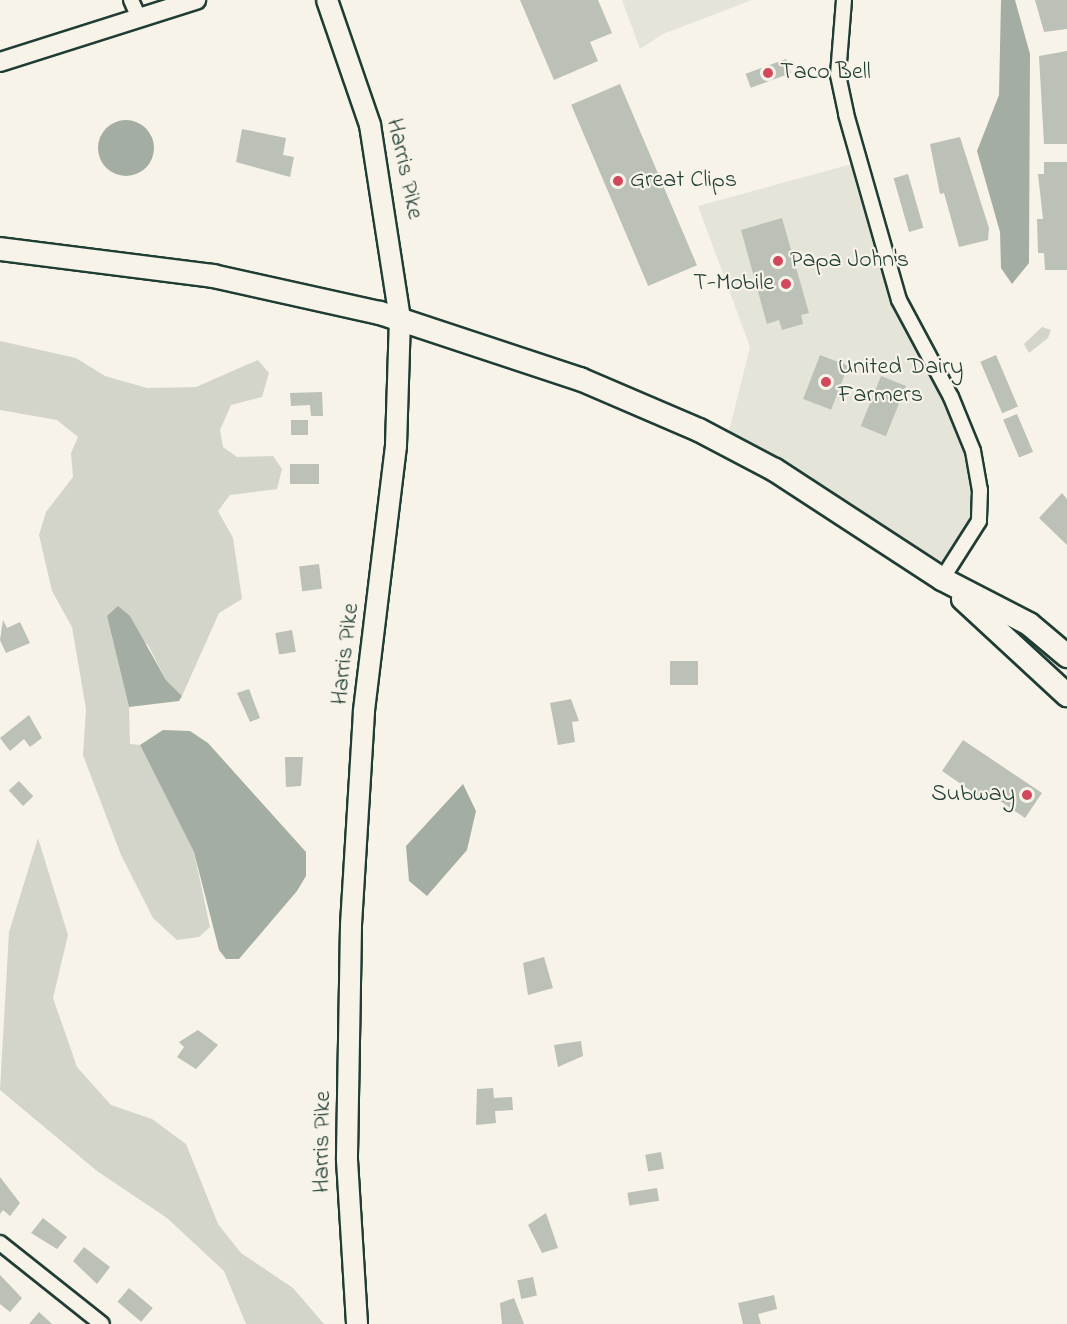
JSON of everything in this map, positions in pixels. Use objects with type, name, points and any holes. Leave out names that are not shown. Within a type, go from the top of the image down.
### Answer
[{"type":"main road","name":"Harris Pike","points":[[327,0],[377,154],[400,318],[396,446],[365,705],[351,926],[347,1202],[357,1324]]},
{"type":"main road","points":[[0,249],[213,276],[400,318],[580,379],[699,430],[775,470],[942,579],[1029,624],[1067,656]]},
{"type":"main road","points":[[942,579],[1067,695]]},
{"type":"street","points":[[132,0],[139,18]]},
{"type":"street","points":[[0,62],[196,0]]},
{"type":"street","points":[[844,0],[838,75],[846,114],[899,300],[951,397],[973,451],[980,490],[979,521],[942,579]]},
{"type":"street","points":[[0,1243],[102,1324]]},
{"type":"shaded area","points":[[622,0],[752,0],[663,34],[640,49]]},
{"type":"shaded area","points":[[1001,0],[1015,0],[1030,54],[1029,263],[1012,284],[1001,268],[1000,232],[977,151],[999,95]]},
{"type":"shaded area","points":[[120,120],[132,120],[142,124],[150,132],[154,148],[150,164],[142,172],[132,176],[120,176],[110,172],[102,164],[98,154],[98,142],[102,132],[110,124]]},
{"type":"shaded area","points":[[859,162],[899,300],[973,451],[979,521],[942,579],[726,443],[750,347],[698,206]]},
{"type":"shaded area","points":[[1042,327],[1051,330],[1048,338],[1029,353],[1024,344]]},
{"type":"shaded area","points":[[0,341],[76,358],[105,376],[147,388],[196,387],[258,360],[269,373],[262,397],[231,405],[220,430],[223,447],[237,457],[273,456],[282,469],[277,489],[230,495],[218,511],[233,538],[242,599],[219,613],[182,696],[166,680],[148,645],[107,616],[129,707],[130,744],[140,745],[194,852],[210,927],[199,937],[177,940],[153,918],[121,855],[83,755],[86,709],[72,627],[52,591],[39,535],[46,512],[73,477],[71,453],[78,437],[57,420],[0,410]]},
{"type":"shaded area","points":[[118,606],[130,616],[166,680],[182,696],[179,701],[129,707],[107,616]]},
{"type":"shaded area","points":[[163,730],[190,731],[208,743],[306,852],[306,876],[297,891],[239,959],[226,959],[219,950],[194,852],[140,745]]},
{"type":"shaded area","points":[[463,784],[476,811],[467,850],[427,896],[409,881],[406,846]]},
{"type":"shaded area","points":[[38,838],[68,935],[53,998],[77,1067],[111,1105],[152,1119],[186,1144],[218,1224],[241,1253],[293,1288],[324,1324],[246,1324],[224,1271],[167,1218],[97,1171],[0,1090],[9,932]]},
{"type":"building","points":[[520,0],[598,0],[612,33],[590,42],[598,61],[554,80]]},
{"type":"building","points":[[1035,0],[1067,0],[1067,29],[1044,32]]},
{"type":"building","points":[[1067,51],[1067,144],[1044,144],[1039,56]]},
{"type":"building","name":"Taco Bell","points":[[786,59],[791,73],[751,88],[746,74]]},
{"type":"building","points":[[620,84],[697,265],[648,286],[571,105]]},
{"type":"building","points":[[242,129],[286,138],[283,155],[294,157],[290,177],[236,162]]},
{"type":"building","points":[[960,137],[989,228],[988,240],[959,247],[944,193],[940,194],[930,144]]},
{"type":"building","points":[[1044,162],[1067,162],[1067,270],[1045,270],[1044,253],[1038,253],[1037,219],[1043,219],[1038,174],[1044,174]]},
{"type":"building","points":[[908,174],[923,228],[909,232],[894,178]]},
{"type":"building","points":[[782,218],[809,313],[801,315],[803,324],[782,330],[779,320],[767,324],[741,230]]},
{"type":"building","name":"United Dairy Farmers","points":[[820,355],[848,366],[831,410],[803,399]]},
{"type":"building","points":[[996,355],[1018,407],[1002,413],[980,362]]},
{"type":"building","points":[[881,376],[906,386],[886,436],[861,426]]},
{"type":"building","points":[[322,392],[323,416],[311,416],[310,405],[291,406],[290,393]]},
{"type":"building","points":[[1017,414],[1033,452],[1019,458],[1003,420]]},
{"type":"building","points":[[291,420],[308,420],[308,435],[291,435]]},
{"type":"building","points":[[290,464],[319,464],[319,484],[290,484]]},
{"type":"building","points":[[1062,493],[1067,499],[1067,545],[1039,518]]},
{"type":"building","points":[[319,564],[322,589],[302,591],[299,566]]},
{"type":"building","points":[[3,620],[7,628],[20,622],[30,643],[6,653],[0,640]]},
{"type":"building","points":[[292,630],[296,652],[279,655],[275,633]]},
{"type":"building","points":[[670,661],[698,661],[698,685],[670,685]]},
{"type":"building","points":[[249,689],[260,718],[250,722],[237,693]]},
{"type":"building","points":[[571,699],[579,721],[572,722],[575,742],[558,745],[550,703]]},
{"type":"building","points":[[29,715],[42,738],[30,747],[24,739],[10,751],[0,738]]},
{"type":"building","points":[[963,740],[1042,793],[1025,818],[987,792],[983,799],[942,771]]},
{"type":"building","points":[[285,757],[303,757],[301,786],[286,787]]},
{"type":"building","points":[[19,781],[33,796],[23,806],[9,791]]},
{"type":"building","points":[[544,957],[553,988],[528,995],[523,963]]},
{"type":"building","points":[[198,1030],[218,1045],[196,1069],[177,1057],[184,1047],[179,1042]]},
{"type":"building","points":[[581,1041],[583,1056],[558,1067],[554,1045]]},
{"type":"building","points":[[493,1088],[494,1098],[512,1097],[513,1110],[495,1111],[496,1123],[476,1125],[477,1089]]},
{"type":"building","points":[[661,1152],[664,1169],[648,1172],[645,1155]]},
{"type":"building","points":[[0,1177],[20,1203],[10,1216],[3,1210],[0,1214]]},
{"type":"building","points":[[657,1188],[659,1201],[629,1206],[627,1193]]},
{"type":"building","points":[[546,1213],[558,1248],[542,1253],[528,1225]]},
{"type":"building","points":[[43,1218],[67,1237],[57,1249],[31,1233]]},
{"type":"building","points":[[84,1247],[110,1267],[97,1284],[73,1261]]},
{"type":"building","points":[[0,1275],[22,1298],[10,1312],[0,1304]]},
{"type":"building","points":[[533,1277],[537,1296],[521,1299],[517,1280]]},
{"type":"building","points":[[129,1288],[153,1308],[141,1322],[117,1302]]},
{"type":"building","points":[[774,1295],[777,1309],[758,1314],[761,1324],[743,1324],[738,1303]]},
{"type":"building","points":[[514,1298],[524,1324],[502,1324],[500,1303]]},
{"type":"building","points":[[39,1312],[52,1324],[29,1324]]},
{"type":"place","name":"Taco Bell","points":[[768,73]]},
{"type":"place","name":"Great Clips","points":[[618,181]]},
{"type":"place","name":"Papa John's","points":[[778,261]]},
{"type":"place","name":"T-Mobile","points":[[786,284]]},
{"type":"place","name":"United Dairy Farmers","points":[[826,382]]},
{"type":"place","name":"Subway","points":[[1027,795]]}]
